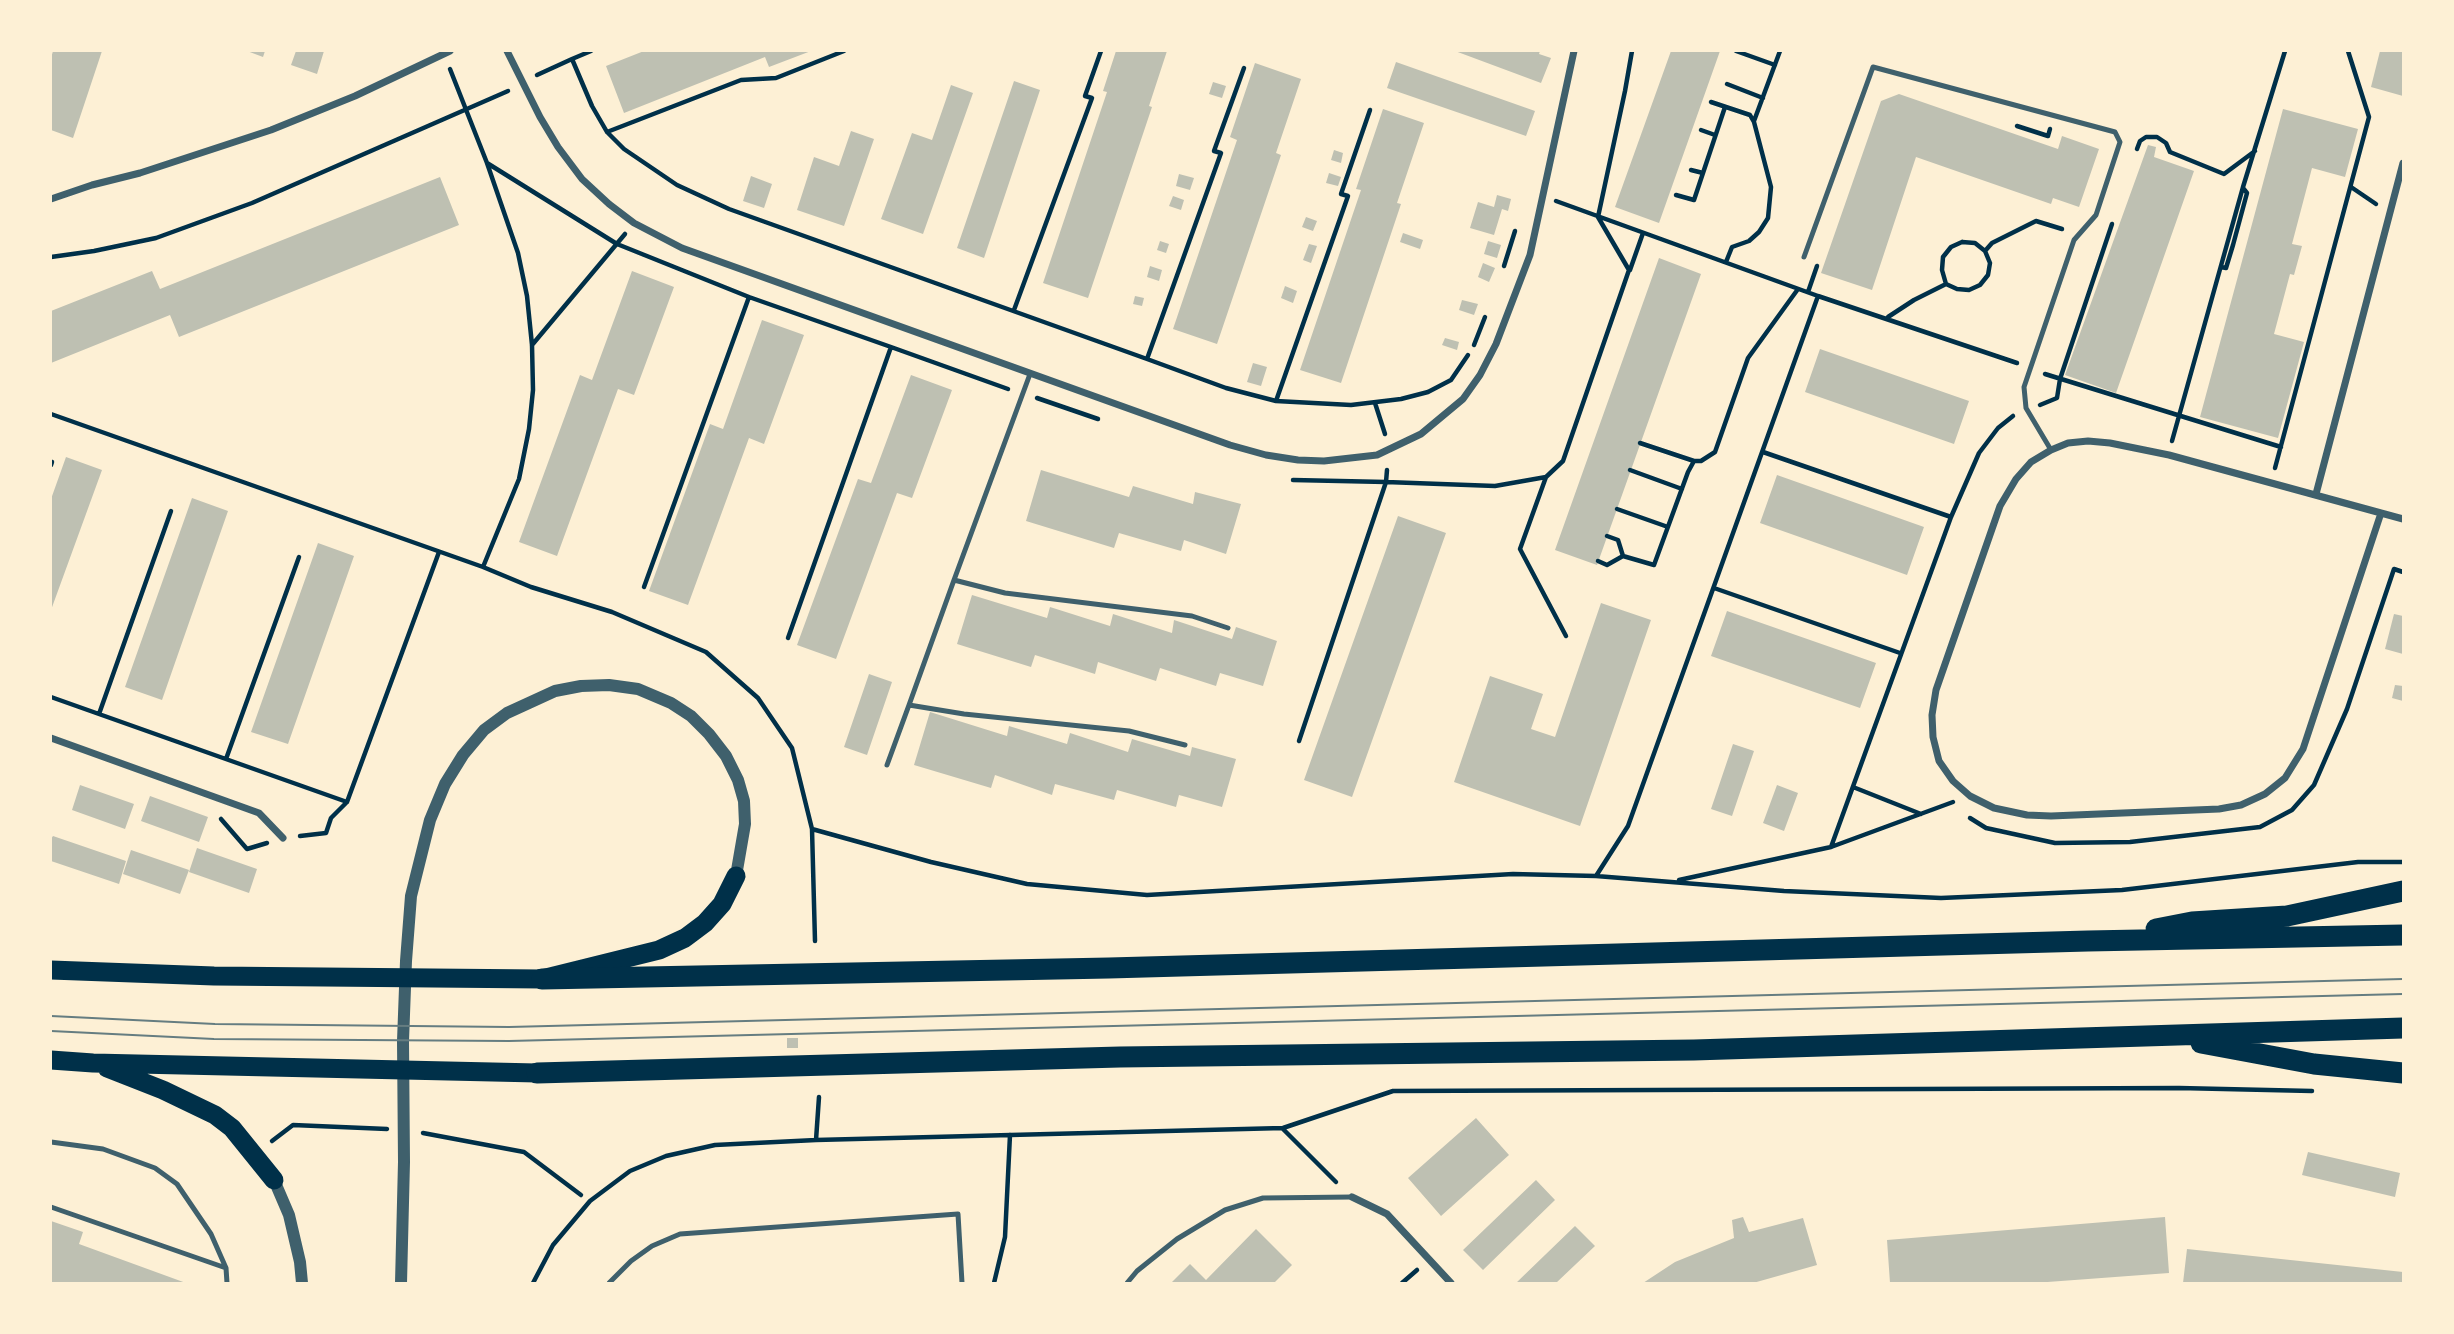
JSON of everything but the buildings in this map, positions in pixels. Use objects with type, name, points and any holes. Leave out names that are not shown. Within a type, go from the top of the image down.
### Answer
[{"type":"highway","points":[[542,979],[659,950],[685,938],[705,923],[722,904],[736,876]]},
{"type":"highway","points":[[2088,940],[2192,922],[2287,916],[2403,891]]},
{"type":"highway","points":[[51,970],[214,976],[542,979],[1096,968],[2088,940],[2403,936]]},
{"type":"highway","points":[[51,1060],[537,1073],[1120,1057],[1695,1050],[2403,1028]]},
{"type":"highway","points":[[2157,1035],[2314,1064],[2403,1073]]},
{"type":"highway","points":[[93,1063],[163,1090],[215,1115],[232,1128],[274,1180]]},
{"type":"street","points":[[507,51],[558,148],[582,179],[634,223],[682,248],[1230,445],[1266,455],[1324,461],[1364,457],[1389,450],[1421,434],[1463,399],[1480,375],[1513,305],[1530,255],[1573,51]]},
{"type":"street","points":[[51,199],[271,130],[355,96],[447,52]]},
{"type":"street","points":[[2316,494],[2403,163]]},
{"type":"street","points":[[2381,513],[2303,749],[2285,778],[2265,794],[2241,805],[2219,809],[2027,815],[1994,808],[1970,796],[1953,781],[1939,761],[1933,737],[1932,715],[1936,690],[2000,506],[2016,479],[2031,462],[2051,450],[2068,443],[2110,443],[2272,481],[2403,519]]},
{"type":"street","points":[[401,1283],[403,1041],[411,896],[430,820],[445,784],[463,755],[484,730],[507,713],[555,691],[609,685],[638,689],[671,703],[691,716],[726,756],[744,802],[743,847],[736,876]]},
{"type":"street","points":[[51,738],[259,813],[283,838]]},
{"type":"street","points":[[274,1180],[289,1215],[302,1283]]},
{"type":"street","points":[[1352,1197],[1387,1214],[1451,1283]]},
{"type":"lane","points":[[1804,257],[1873,66],[2115,132],[2120,142],[2096,215],[2074,240],[2024,387],[2026,408],[2051,450]]},
{"type":"lane","points":[[887,765],[1030,374]]},
{"type":"lane","points":[[954,580],[1005,593],[1192,616],[1228,628]]},
{"type":"lane","points":[[909,705],[964,714],[1129,731],[1185,745]]},
{"type":"lane","points":[[51,1142],[103,1149],[155,1168],[177,1184],[211,1234],[226,1268],[227,1283]]},
{"type":"lane","points":[[1127,1283],[1137,1271],[1177,1239],[1225,1210],[1263,1198],[1352,1197]]},
{"type":"lane","points":[[51,1207],[226,1268]]},
{"type":"lane","points":[[609,1283],[631,1261],[652,1246],[680,1234],[957,1214],[962,1283]]},
{"type":"path","points":[[534,77],[591,51]]},
{"type":"path","points":[[607,132],[741,80],[776,78],[844,51]]},
{"type":"path","points":[[1014,310],[1091,98],[1085,96],[1101,51]]},
{"type":"path","points":[[1629,271],[1598,217],[1632,51]]},
{"type":"path","points":[[1736,51],[1775,65]]},
{"type":"path","points":[[1754,122],[1780,51]]},
{"type":"path","points":[[2179,416],[2243,187],[2285,51]]},
{"type":"path","points":[[2272,481],[2369,117],[2348,51]]},
{"type":"path","points":[[447,52],[518,253],[527,296],[532,345],[533,390],[529,429],[519,479],[483,567]]},
{"type":"path","points":[[572,59],[592,106],[607,132],[624,149],[658,173],[698,196],[1226,388],[1276,401],[1352,405],[1428,392],[1451,380],[1471,351],[1486,314]]},
{"type":"path","points":[[1147,359],[1221,153],[1214,151],[1244,68]]},
{"type":"path","points":[[1727,84],[1763,98]]},
{"type":"path","points":[[51,257],[156,239],[253,203],[498,97]]},
{"type":"path","points":[[1712,102],[1750,115],[1771,187],[1768,218],[1749,241],[1732,247],[1726,262]]},
{"type":"path","points":[[1676,195],[1694,200],[1725,107]]},
{"type":"path","points":[[1276,401],[1349,196],[1341,194],[1370,110]]},
{"type":"path","points":[[2010,123],[2048,136],[2052,124]]},
{"type":"path","points":[[1701,130],[1716,135]]},
{"type":"path","points":[[2133,161],[2140,141],[2146,137],[2157,137],[2166,143],[2170,152],[2224,174],[2255,151]]},
{"type":"path","points":[[487,163],[617,244],[749,297],[1099,419]]},
{"type":"path","points":[[1691,170],[1703,173]]},
{"type":"path","points":[[2351,187],[2390,214]]},
{"type":"path","points":[[1544,197],[1818,296],[1888,317],[2018,363],[2022,351]]},
{"type":"path","points":[[1831,847],[1951,517],[1979,453],[1998,428],[2026,408],[2057,398],[2060,379],[2116,212]]},
{"type":"path","points":[[1985,251],[1992,243],[2036,221],[2066,230]]},
{"type":"path","points":[[532,345],[634,223]]},
{"type":"path","points":[[1502,276],[1517,224]]},
{"type":"path","points":[[1566,636],[1520,549],[1546,477],[1563,461],[1643,233]]},
{"type":"path","points":[[1962,242],[1975,243],[1985,251],[1990,262],[1988,275],[1980,285],[1969,290],[1957,289],[1947,284],[1942,270],[1943,257],[1951,247],[1962,242]]},
{"type":"path","points":[[1808,292],[1822,254]]},
{"type":"path","points":[[1888,317],[1914,300],[1947,284]]},
{"type":"path","points":[[1640,443],[1694,461],[1701,461],[1715,452],[1748,358],[1799,288]]},
{"type":"path","points":[[1596,876],[1628,826],[1818,296]]},
{"type":"path","points":[[644,587],[749,297]]},
{"type":"path","points":[[788,638],[891,347]]},
{"type":"path","points":[[2029,368],[2281,447]]},
{"type":"path","points":[[1299,741],[1386,482],[1389,450],[1375,403]]},
{"type":"path","points":[[51,414],[483,567],[531,587],[612,612],[706,652],[758,698],[792,747],[812,829],[815,941]]},
{"type":"path","points":[[1763,452],[1951,517]]},
{"type":"path","points":[[1598,561],[1607,565],[1623,555],[1654,565],[1694,461]]},
{"type":"path","points":[[1630,470],[1682,489]]},
{"type":"path","points":[[1289,479],[1496,486],[1546,477]]},
{"type":"path","points":[[1617,509],[1668,527]]},
{"type":"path","points":[[99,715],[171,511]]},
{"type":"path","points":[[1607,536],[1618,540],[1623,555]]},
{"type":"path","points":[[211,816],[224,820],[247,849],[283,838],[326,833],[331,818],[347,802],[439,552]]},
{"type":"path","points":[[226,759],[299,557]]},
{"type":"path","points":[[1967,816],[1986,828],[2055,843],[2130,842],[2260,827],[2292,810],[2314,785],[2347,709],[2394,569],[2403,572]]},
{"type":"path","points":[[1714,588],[1900,653]]},
{"type":"path","points":[[51,697],[347,802]]},
{"type":"path","points":[[1853,787],[1922,814]]},
{"type":"path","points":[[1672,881],[1831,847],[1970,796]]},
{"type":"path","points":[[1948,804],[1958,810]]},
{"type":"path","points":[[812,829],[931,862],[1027,884],[1147,895],[1513,874],[1596,876],[1784,891],[1941,898],[2122,890],[2358,862],[2403,862]]},
{"type":"path","points":[[533,1283],[553,1245],[590,1201],[630,1171],[666,1156],[715,1145],[1283,1128],[1393,1091],[2151,1088],[2324,1091]]},
{"type":"path","points":[[816,1140],[819,1097]]},
{"type":"path","points":[[269,1143],[293,1125],[390,1129]]},
{"type":"path","points":[[1283,1128],[1352,1197]]},
{"type":"path","points":[[418,1132],[524,1152],[581,1195]]},
{"type":"path","points":[[994,1283],[1005,1237],[1010,1135]]},
{"type":"tram line","points":[[51,1016],[215,1024],[509,1027],[2403,979]]},
{"type":"tram line","points":[[51,1031],[214,1039],[509,1041],[2403,994]]}]
